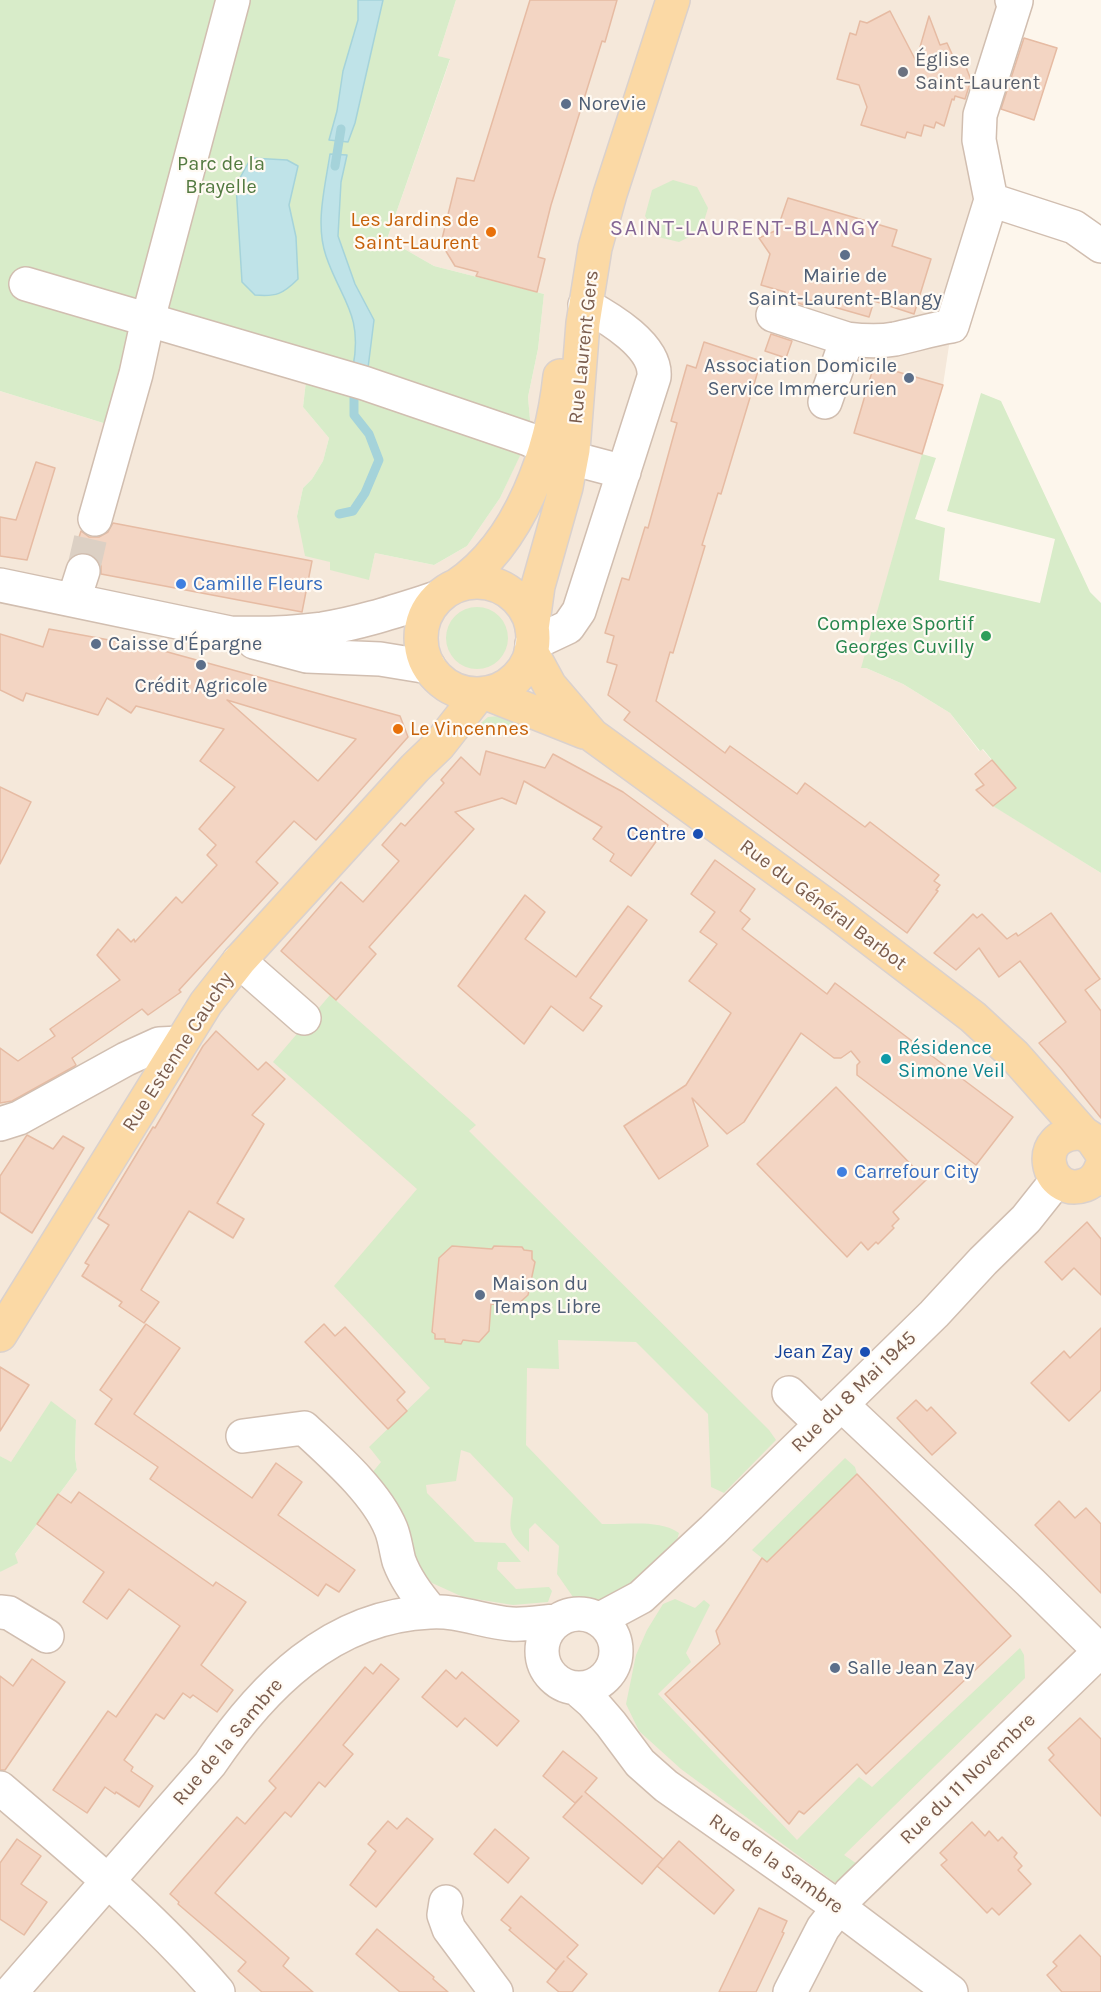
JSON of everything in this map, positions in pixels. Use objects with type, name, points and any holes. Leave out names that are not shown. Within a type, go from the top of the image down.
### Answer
[{"type":"main road","name":"Rue Laurent Gers","points":[[532,641],[538,586],[566,488],[551,428],[558,393],[566,311],[580,238],[619,104],[653,0]]},
{"type":"main road","name":"Rue Laurent Gers","points":[[446,592],[484,563],[510,528],[532,485],[558,452],[595,248],[610,194],[673,0]]},
{"type":"main road","points":[[477,582],[504,590],[516,598],[525,609],[532,641],[526,665],[518,676],[507,686],[483,694],[457,691],[431,671],[421,646],[421,631],[425,617],[446,592],[477,582]]},
{"type":"main road","name":"Rue du Général Barbot","points":[[532,641],[550,686],[592,735],[834,911],[973,1017],[1014,1055],[1092,1142]]},
{"type":"main road","name":"Rue Estenne Cauchy","points":[[415,768],[425,750],[437,718],[438,695],[431,671]]},
{"type":"main road","name":"Rue du Général Barbot","points":[[483,694],[592,735]]},
{"type":"main road","name":"Rue Estenne Cauchy","points":[[0,1335],[206,1003],[239,961],[483,694]]},
{"type":"main road","points":[[1042,1088],[1053,1145]]},
{"type":"main road","points":[[1085,1182],[1050,1169],[1048,1157],[1053,1145],[1060,1137],[1071,1133],[1092,1142]]},
{"type":"street","points":[[95,519],[122,428],[148,319],[233,0]]},
{"type":"street","points":[[773,315],[847,339],[878,341],[952,326],[991,200],[979,140],[980,115],[1016,1],[1012,0]]},
{"type":"street","points":[[991,200],[1074,227],[1101,246]]},
{"type":"street","points":[[26,284],[355,380],[528,439],[558,452],[624,472]]},
{"type":"street","points":[[532,641],[568,627],[579,611],[654,377],[653,361],[637,342],[609,318],[585,305]]},
{"type":"street","points":[[825,402],[847,339]]},
{"type":"street","points":[[0,585],[78,585],[260,644],[307,656],[380,658],[431,671]]},
{"type":"street","points":[[230,633],[321,629],[381,615],[446,592]]},
{"type":"street","points":[[239,961],[303,1018]]},
{"type":"street","points":[[0,1124],[19,1118],[126,1059],[159,1044],[180,1043]]},
{"type":"street","name":"Rue du 8 Mai 1945","points":[[607,1629],[713,1530],[1026,1219],[1085,1182]]},
{"type":"street","name":"Rue du 11 Novembre","points":[[789,1393],[831,1414],[1030,1582],[1100,1652],[838,1907],[823,1928],[790,1992]]},
{"type":"street","points":[[243,1436],[304,1428],[344,1464],[379,1507],[391,1529],[403,1570],[414,1591],[431,1611]]},
{"type":"street","points":[[390,1616],[403,1570]]},
{"type":"street","name":"Rue de la Sambre","points":[[11,1992],[210,1764],[230,1734],[275,1682],[311,1654],[368,1622],[390,1616],[431,1611],[474,1616],[510,1624],[556,1621]]},
{"type":"street","points":[[0,1612],[9,1613],[47,1636]]},
{"type":"street","points":[[573,1614],[587,1614],[607,1629],[616,1650],[611,1670],[591,1683],[558,1681],[549,1673],[544,1663],[543,1640],[556,1621],[573,1614]]},
{"type":"street","name":"Rue de la Sambre","points":[[510,1624],[542,1651]]},
{"type":"street","name":"Rue de la Sambre","points":[[591,1683],[592,1702],[640,1764],[666,1786],[838,1907],[951,1992]]},
{"type":"street","points":[[0,1788],[109,1881],[190,1960],[218,1992]]},
{"type":"street","points":[[447,1902],[444,1915],[448,1929],[496,1992]]},
{"type":"shaded area","points":[[456,0],[1012,0],[985,178],[952,326],[943,385],[862,668],[903,684],[950,713],[979,751],[982,749],[1016,788],[994,806],[1101,873],[1101,1992],[0,1992],[0,1572],[77,1470],[76,1420],[11,1463],[0,1456],[0,391],[113,426],[155,338],[306,381],[303,407],[329,438],[323,461],[312,479],[303,488],[297,516],[330,562],[369,579],[375,553],[434,565],[467,546],[500,498],[531,431],[528,397],[538,349],[544,294],[434,266],[387,239],[450,60],[438,56]]},
{"type":"green space","name":"Parc de la Brayelle","points":[[0,0],[456,0],[438,56],[450,59],[387,239],[434,266],[544,294],[538,349],[528,397],[531,431],[500,498],[467,546],[434,565],[375,553],[369,580],[330,570],[330,562],[305,556],[297,516],[303,488],[312,479],[323,461],[329,438],[303,407],[306,381],[155,338],[113,426],[0,391]]},
{"type":"green space","points":[[673,180],[697,187],[708,208],[701,231],[679,242],[658,237],[645,216],[652,190]]},
{"type":"green space","name":"Complexe Sportif Georges Cuvilly","points":[[981,393],[1001,401],[1090,592],[1101,603],[1101,873],[993,806],[1015,788],[983,749],[980,751],[950,713],[903,684],[861,668],[922,454],[936,458],[915,519],[945,528],[939,580],[1040,603],[1055,539],[947,511]]},
{"type":"green space","points":[[477,607],[489,609],[499,616],[506,626],[508,638],[506,650],[499,660],[489,667],[477,669],[465,667],[455,660],[448,650],[446,638],[448,626],[455,616],[465,609]]},
{"type":"green space","points":[[511,715],[520,720],[522,729],[474,729],[488,717]]},
{"type":"green space","points":[[330,995],[476,1125],[469,1131],[769,1430],[776,1440],[724,1493],[711,1487],[708,1414],[636,1342],[558,1340],[559,1369],[527,1368],[526,1445],[602,1524],[652,1524],[679,1533],[675,1547],[630,1587],[601,1600],[573,1597],[557,1574],[559,1546],[535,1523],[529,1529],[529,1552],[516,1538],[511,1528],[513,1498],[470,1453],[461,1450],[456,1481],[426,1485],[427,1493],[475,1542],[505,1543],[521,1562],[498,1562],[497,1569],[516,1589],[549,1587],[552,1591],[548,1602],[513,1605],[463,1597],[432,1583],[420,1569],[366,1480],[381,1462],[369,1447],[430,1388],[334,1286],[417,1189],[273,1062]]},
{"type":"green space","points":[[51,1401],[76,1420],[77,1470],[15,1554],[18,1563],[0,1572],[0,1456],[11,1462]]},
{"type":"green space","points":[[845,1458],[855,1467],[857,1474],[767,1562],[752,1550]]},
{"type":"green space","points":[[675,1599],[695,1608],[704,1600],[710,1605],[686,1653],[691,1662],[658,1694],[797,1840],[859,1777],[872,1787],[1020,1648],[1024,1655],[1025,1678],[844,1855],[866,1870],[849,1883],[834,1882],[681,1769],[639,1731],[626,1704],[636,1655],[647,1630],[663,1604]]},
{"type":"water","points":[[358,0],[383,0],[355,123],[348,142],[329,140],[337,111],[343,71],[358,20]]},
{"type":"water","points":[[330,154],[347,155],[341,182],[338,236],[355,284],[374,320],[368,368],[353,367],[355,333],[353,320],[323,244],[322,205]]},
{"type":"water","points":[[251,158],[287,160],[298,166],[289,205],[296,237],[298,279],[288,288],[274,295],[255,295],[242,282],[236,185]]},
{"type":"building","points":[[530,0],[617,0],[551,205],[538,257],[545,259],[537,292],[476,276],[478,272],[455,266],[441,243],[457,178],[474,181]]},
{"type":"building","name":"Église Saint-Laurent","points":[[890,11],[916,61],[929,16],[940,45],[947,43],[957,65],[966,67],[971,80],[965,99],[955,96],[954,100],[952,99],[944,126],[936,122],[934,128],[924,125],[921,136],[907,132],[905,138],[861,125],[867,107],[859,85],[837,79],[850,33],[856,35],[860,21],[867,23]]},
{"type":"building","points":[[1024,38],[1057,48],[1034,120],[1001,109]]},
{"type":"building","name":"Mairie de Saint-Laurent-Blangy","points":[[788,198],[897,230],[892,246],[931,259],[914,314],[874,301],[869,317],[806,299],[804,305],[783,298],[785,292],[761,285],[770,254],[759,238],[777,230]]},
{"type":"building","points":[[771,334],[792,341],[786,358],[765,351]]},
{"type":"building","points":[[704,342],[761,361],[721,494],[718,493],[702,545],[705,546],[656,701],[725,753],[730,746],[797,794],[805,783],[865,827],[870,822],[939,875],[934,881],[940,885],[936,890],[938,891],[907,933],[624,720],[630,712],[608,695],[617,665],[607,662],[614,636],[605,633],[622,578],[629,580],[645,527],[648,528],[677,423],[671,421],[687,365],[696,368]]},
{"type":"building","points":[[874,365],[943,385],[922,454],[854,433]]},
{"type":"building","points":[[36,462],[55,468],[27,560],[0,556],[0,517],[16,520]]},
{"type":"building","points":[[113,523],[312,561],[302,612],[101,574],[101,566],[96,558],[88,553],[73,556],[81,531],[89,537],[99,537],[108,532]]},
{"type":"building","points":[[49,629],[153,648],[400,716],[408,737],[316,840],[294,821],[256,862],[278,883],[179,990],[181,992],[148,1015],[142,1009],[72,1058],[75,1066],[12,1101],[0,1103],[0,1048],[18,1061],[55,1036],[50,1029],[120,980],[97,955],[118,929],[131,942],[134,939],[135,942],[176,897],[182,903],[217,865],[207,855],[216,845],[199,829],[235,787],[200,761],[224,729],[136,706],[131,713],[107,698],[98,715],[26,693],[23,701],[0,690],[0,634],[43,647]],"holes":[[[227,700],[356,739],[318,781]]]},
{"type":"building","points":[[486,751],[545,768],[553,754],[623,792],[668,825],[631,876],[610,861],[614,854],[593,839],[602,827],[524,781],[516,804],[502,798],[455,812],[474,829],[369,947],[376,954],[336,1000],[281,951],[341,882],[363,902],[399,861],[382,845],[401,823],[405,826],[444,783],[441,780],[461,757],[480,775]]},
{"type":"building","points":[[992,760],[1016,788],[993,806],[976,790],[984,785],[975,774]]},
{"type":"building","points":[[0,787],[31,802],[0,864]]},
{"type":"building","name":"Résidence Simone Veil","points":[[715,860],[755,889],[740,911],[750,919],[742,929],[827,994],[835,983],[1013,1117],[976,1165],[857,1075],[857,1065],[860,1062],[851,1051],[841,1058],[834,1058],[801,1033],[744,1122],[727,1134],[692,1098],[708,1146],[659,1179],[624,1126],[686,1085],[731,1013],[689,981],[717,944],[700,932],[715,912],[691,894]]},
{"type":"building","points":[[525,895],[545,912],[525,939],[576,977],[628,906],[647,920],[590,998],[602,1006],[583,1031],[551,1006],[524,1044],[458,986]]},
{"type":"building","points":[[1051,913],[1100,979],[1085,990],[1101,1011],[1101,1118],[1039,1043],[1066,1022],[1020,961],[999,977],[979,948],[956,970],[934,953],[973,914],[977,918],[982,914],[1007,939],[1016,933],[1018,936]]},
{"type":"building","points":[[216,1031],[258,1070],[266,1062],[285,1079],[252,1115],[264,1124],[217,1203],[244,1219],[233,1238],[189,1211],[141,1290],[159,1302],[144,1323],[119,1306],[122,1302],[82,1276],[89,1265],[85,1263],[109,1225],[98,1218],[203,1046]]},
{"type":"building","name":"Carrefour City","points":[[836,1087],[926,1180],[893,1212],[899,1219],[892,1226],[894,1228],[878,1244],[876,1242],[868,1250],[861,1242],[847,1257],[757,1164]]},
{"type":"building","points":[[27,1135],[53,1149],[63,1136],[84,1148],[32,1233],[0,1212],[0,1176]]},
{"type":"building","points":[[1087,1222],[1101,1239],[1101,1295],[1074,1268],[1062,1280],[1045,1262]]},
{"type":"building","name":"Maison du Temps Libre","points":[[452,1246],[492,1249],[494,1246],[522,1247],[524,1250],[532,1251],[532,1259],[535,1262],[528,1295],[516,1306],[491,1304],[489,1331],[479,1342],[463,1340],[461,1344],[445,1342],[445,1339],[435,1339],[435,1334],[432,1332],[439,1258]]},
{"type":"building","points":[[146,1324],[180,1348],[134,1414],[252,1498],[276,1463],[302,1482],[278,1515],[355,1570],[339,1592],[326,1584],[318,1596],[150,1479],[158,1467],[95,1424],[112,1399],[100,1390]]},
{"type":"building","points":[[324,1324],[335,1336],[345,1327],[405,1392],[397,1400],[407,1411],[388,1429],[305,1342]]},
{"type":"building","points":[[1101,1328],[1101,1390],[1069,1421],[1031,1383],[1064,1351],[1070,1358]]},
{"type":"building","points":[[0,1367],[29,1385],[0,1431]]},
{"type":"building","points":[[916,1400],[927,1411],[931,1407],[956,1433],[932,1455],[897,1418]]},
{"type":"building","name":"Salle Jean Zay","points":[[857,1474],[1011,1636],[866,1774],[857,1764],[804,1814],[799,1811],[789,1824],[665,1694],[720,1644],[716,1631],[762,1558],[767,1562]]},
{"type":"building","points":[[79,1492],[213,1586],[216,1582],[246,1602],[201,1665],[233,1690],[217,1712],[193,1695],[190,1698],[183,1693],[164,1719],[156,1714],[124,1760],[133,1767],[131,1771],[153,1786],[139,1807],[105,1787],[87,1813],[53,1790],[108,1711],[116,1717],[180,1626],[129,1589],[107,1619],[83,1602],[104,1572],[37,1524],[58,1494],[71,1503]]},
{"type":"building","points":[[1059,1501],[1075,1518],[1086,1508],[1101,1524],[1101,1593],[1035,1525]]},
{"type":"building","points":[[32,1659],[65,1682],[5,1770],[0,1770],[0,1676],[13,1686]]},
{"type":"building","points":[[381,1664],[399,1679],[343,1745],[353,1754],[325,1787],[319,1782],[291,1817],[285,1812],[215,1893],[289,1958],[283,1966],[313,1992],[262,1992],[238,1971],[246,1962],[178,1904],[179,1902],[170,1894],[237,1817],[245,1824],[276,1788],[269,1781],[365,1667],[373,1674]]},
{"type":"building","points":[[446,1670],[456,1679],[462,1672],[519,1721],[497,1746],[465,1718],[457,1727],[422,1697]]},
{"type":"building","points":[[1080,1718],[1101,1739],[1101,1816],[1049,1760],[1054,1755],[1048,1748]]},
{"type":"building","points":[[563,1751],[597,1778],[585,1792],[663,1859],[642,1884],[563,1817],[582,1796],[575,1803],[543,1776]]},
{"type":"building","points":[[407,1818],[433,1839],[376,1907],[350,1885],[376,1851],[368,1844],[388,1821],[397,1829]]},
{"type":"building","points":[[972,1822],[985,1836],[989,1831],[998,1841],[1002,1837],[1017,1853],[1014,1857],[1022,1866],[1018,1870],[1031,1884],[999,1915],[992,1908],[987,1913],[941,1865],[947,1860],[940,1853]]},
{"type":"building","points":[[495,1829],[529,1858],[508,1883],[474,1854]]},
{"type":"building","points":[[17,1839],[41,1856],[21,1884],[47,1902],[24,1935],[0,1919],[0,1863]]},
{"type":"building","points":[[679,1841],[734,1890],[714,1914],[657,1866]]},
{"type":"building","points":[[521,1896],[578,1945],[567,1957],[587,1974],[572,1992],[559,1992],[547,1982],[564,1961],[556,1970],[509,1930],[511,1928],[501,1920]]},
{"type":"building","points":[[759,1908],[787,1921],[782,1932],[784,1933],[756,1992],[719,1992]]},
{"type":"building","points":[[377,1929],[434,1977],[433,1979],[448,1992],[400,1992],[356,1954]]},
{"type":"building","points":[[1080,1935],[1101,1957],[1101,1992],[1062,1992],[1047,1975],[1057,1966],[1053,1962]]},
{"type":"waterway","points":[[335,166],[341,129]]},
{"type":"waterway","points":[[339,514],[353,511],[365,493],[379,460],[369,434],[354,415],[354,385]]},
{"type":"tunnel","points":[[83,571],[95,519]]},
{"type":"place","name":"Église Saint-Laurent","points":[[903,72]]},
{"type":"place","name":"Norevie","points":[[566,104]]},
{"type":"place","name":"Les Jardins de Saint-Laurent","points":[[491,232]]},
{"type":"place","name":"Mairie de Saint-Laurent-Blangy","points":[[845,255]]},
{"type":"place","name":"Association Domicile Service Immercurien","points":[[909,378]]},
{"type":"place","name":"Camille Fleurs","points":[[181,584]]},
{"type":"place","name":"Complexe Sportif Georges Cuvilly","points":[[986,636]]},
{"type":"place","name":"Caisse d'Épargne","points":[[96,644]]},
{"type":"place","name":"Crédit Agricole","points":[[201,665]]},
{"type":"place","name":"Le Vincennes","points":[[398,729]]},
{"type":"place","name":"Centre","points":[[698,834]]},
{"type":"place","name":"Résidence Simone Veil","points":[[886,1059]]},
{"type":"place","name":"Carrefour City","points":[[842,1172]]},
{"type":"place","name":"Maison du Temps Libre","points":[[480,1295]]},
{"type":"place","name":"Jean Zay","points":[[865,1352]]},
{"type":"place","name":"Salle Jean Zay","points":[[835,1668]]},
{"type":"district","name":"SAINT-LAURENT-BLANGY","points":[[745,229]]}]
